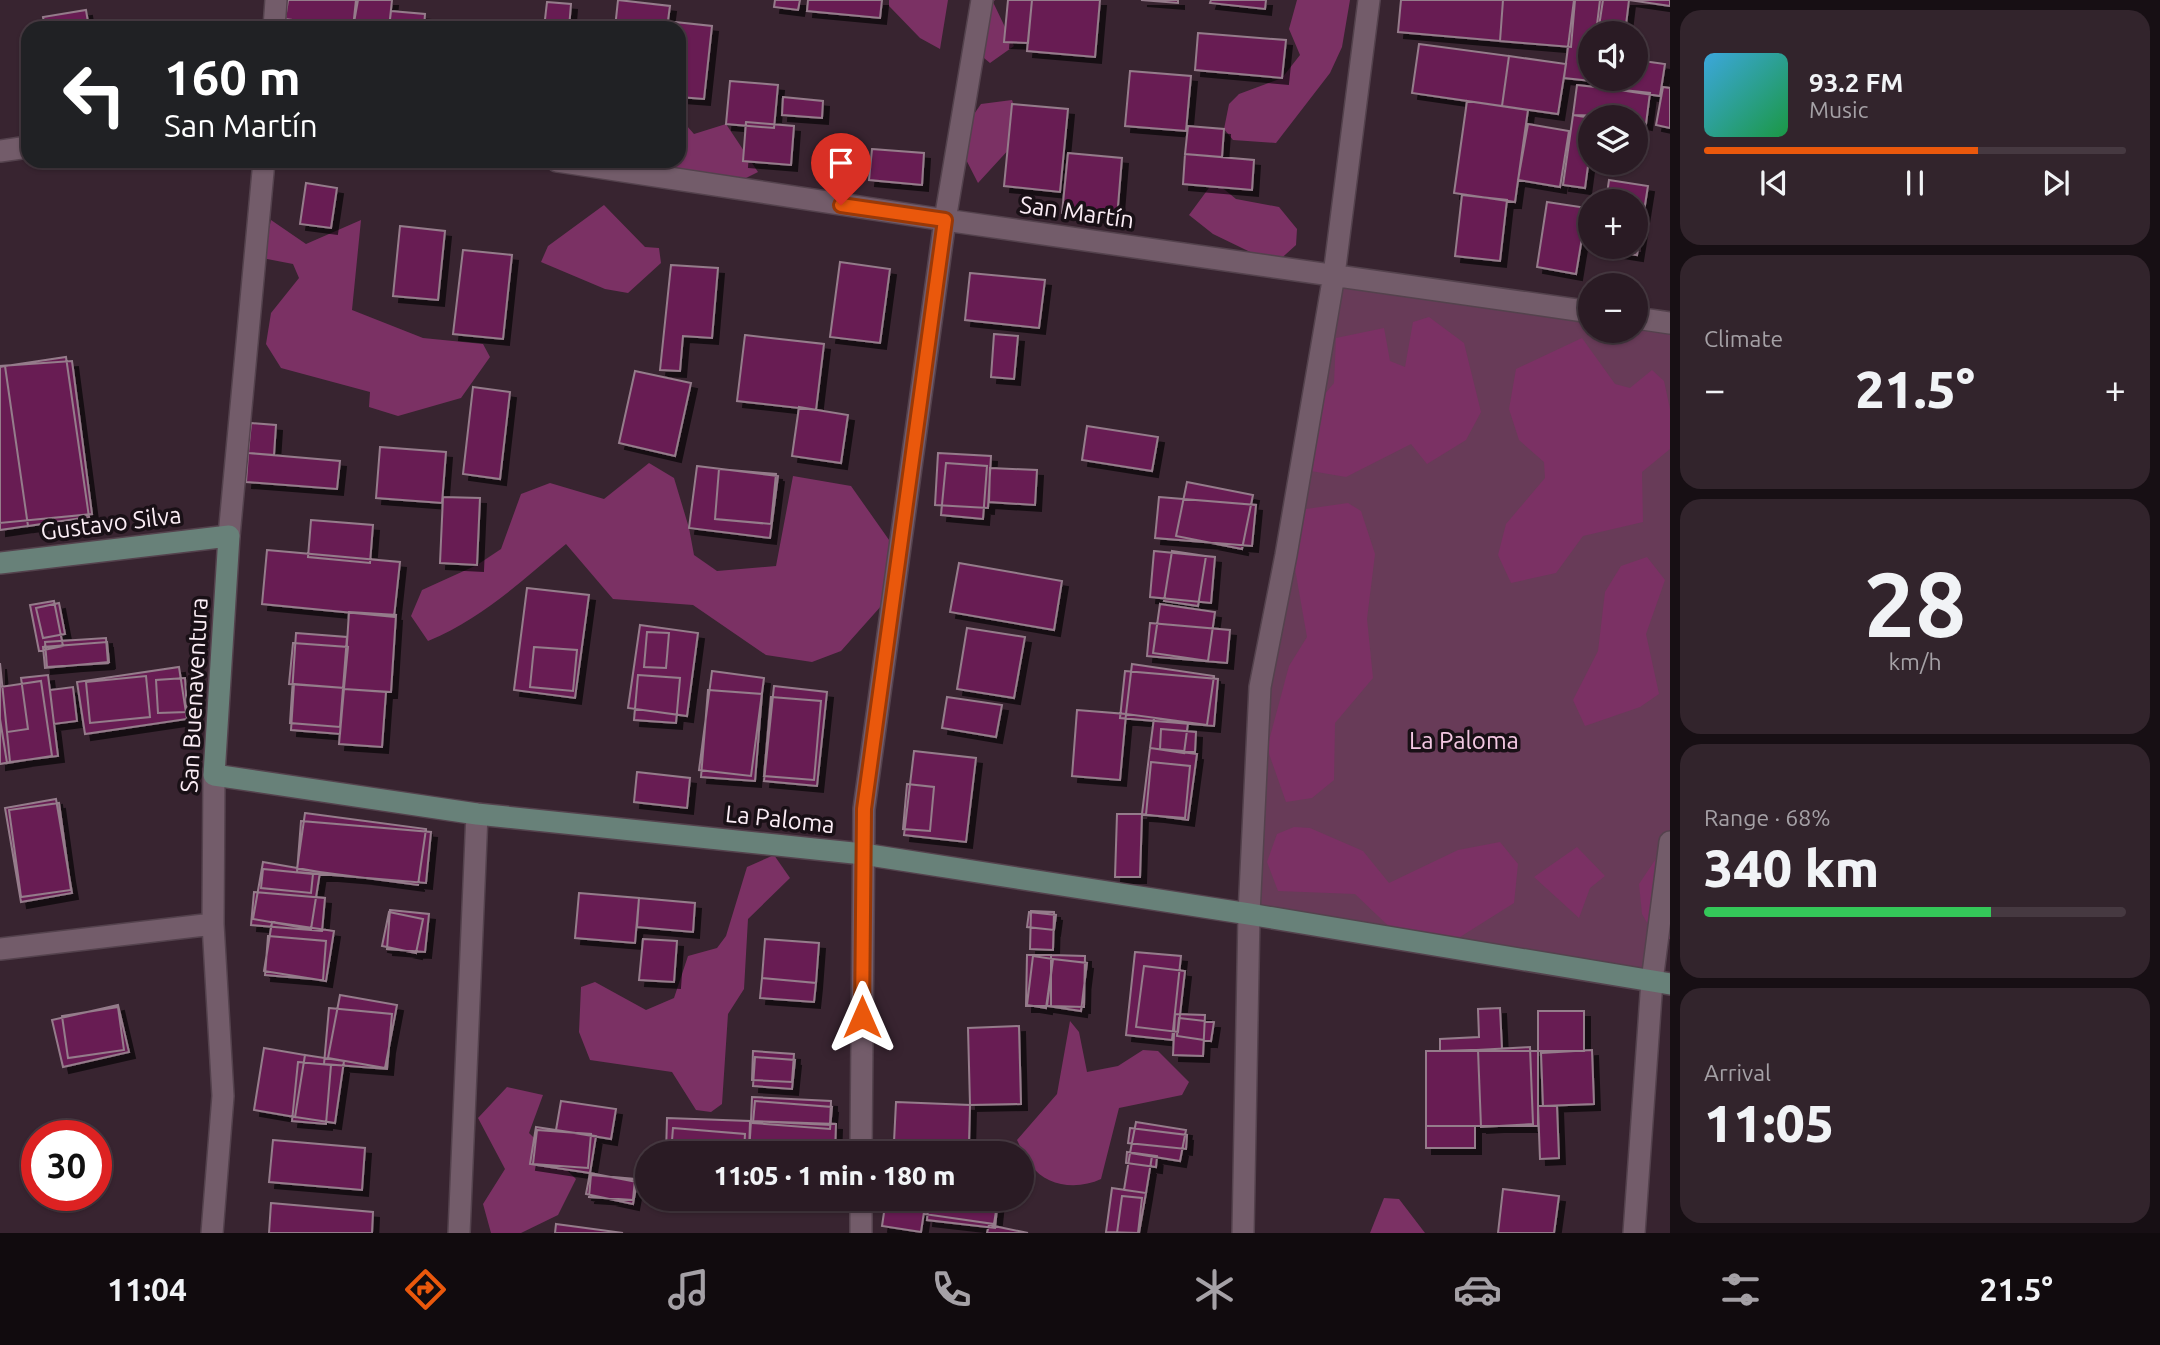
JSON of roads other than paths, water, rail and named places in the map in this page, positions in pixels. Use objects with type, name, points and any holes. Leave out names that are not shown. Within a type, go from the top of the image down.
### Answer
[{"type":"street","points":[[274,21],[276,0]]},
{"type":"street","points":[[861,1141],[864,809],[945,220],[982,0]]},
{"type":"street","points":[[1243,1233],[1249,914],[1260,687],[1286,555],[1334,275],[1369,0]]},
{"type":"street","points":[[0,151],[21,148]]},
{"type":"street","name":"San Buenaventura","points":[[212,1233],[223,1096],[213,924],[214,775],[229,536],[263,168]]},
{"type":"street","name":"San Martín","points":[[603,168],[945,220],[1578,310]]},
{"type":"street","points":[[1648,320],[1670,323]]},
{"type":"street","name":"Gustavo Silva","points":[[0,563],[229,536]]},
{"type":"street","name":"La Paloma","points":[[214,775],[477,814],[863,854],[1249,914],[1661,983]]},
{"type":"street","points":[[459,1233],[477,814]]},
{"type":"street","points":[[1634,1233],[1661,983],[1670,842]]},
{"type":"street","points":[[0,949],[213,924]]},
{"type":"street","points":[[861,1211],[861,1233]]}]
